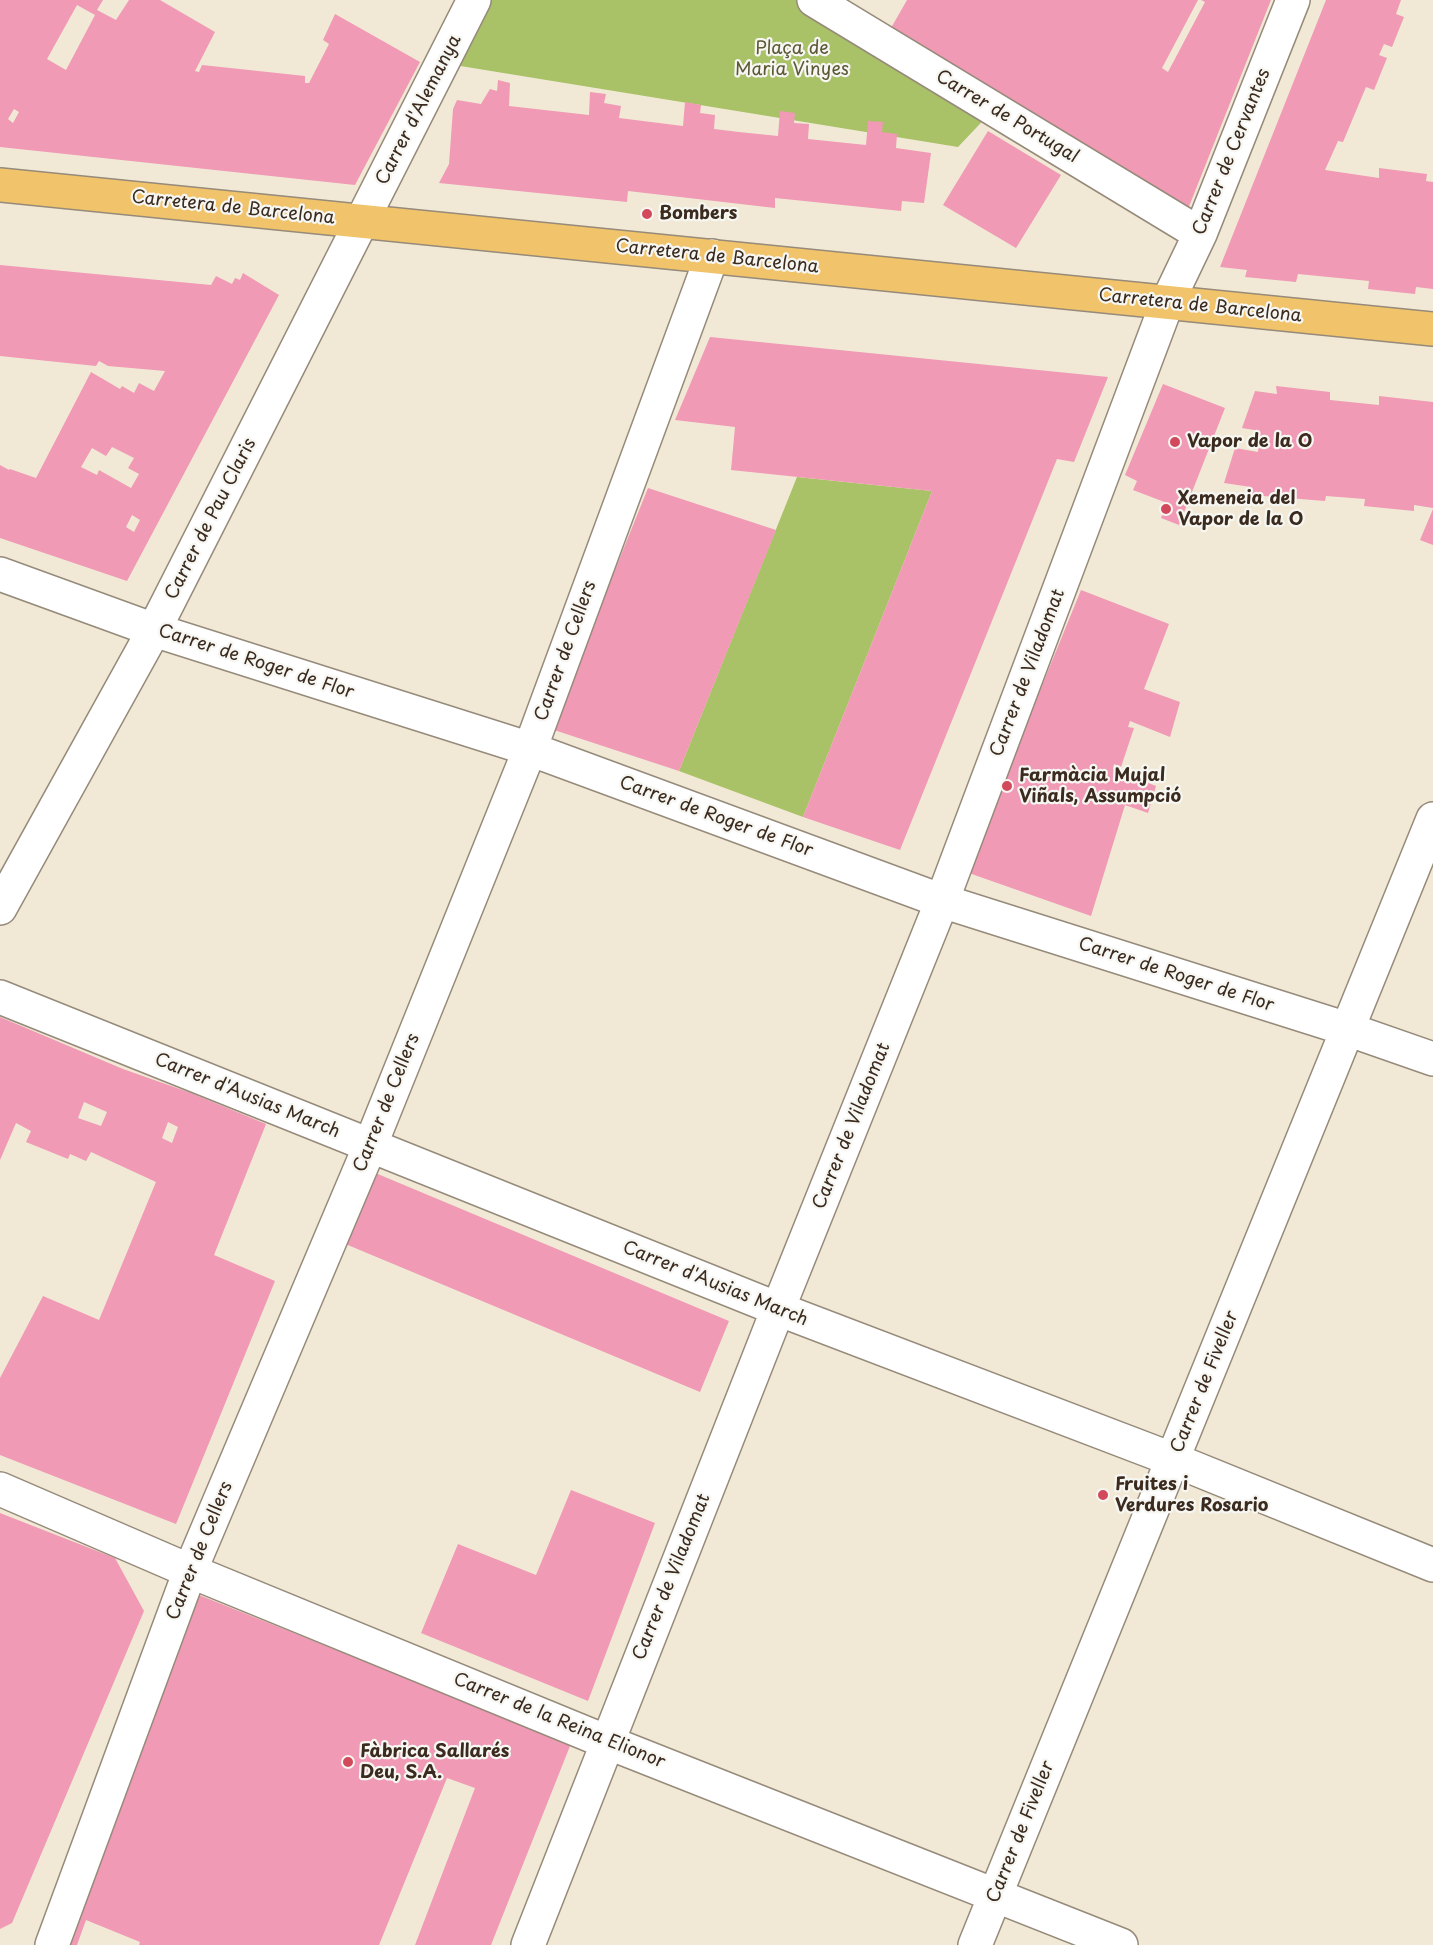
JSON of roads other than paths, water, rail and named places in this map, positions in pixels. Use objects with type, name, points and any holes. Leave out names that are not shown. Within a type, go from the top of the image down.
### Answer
[{"type":"main road","name":"Carretera de Barcelona","points":[[0,185],[1433,329]]},
{"type":"street","name":"Carrer d'Alemanya","points":[[363,220],[474,0]]},
{"type":"street","name":"Carrer de Portugal","points":[[814,0],[1200,234]]},
{"type":"street","name":"Carrer de Cervantes","points":[[1167,303],[1200,234],[1293,0]]},
{"type":"street","name":"Carrer de Pau Claris","points":[[0,908],[154,630],[363,220]]},
{"type":"street","name":"Carrer de Cellers","points":[[52,1945],[190,1571],[370,1146],[530,749],[712,256]]},
{"type":"street","name":"Carrer de Viladomat","points":[[528,1945],[778,1309],[942,901],[1167,303]]},
{"type":"street","name":"Carrer de Roger de Flor","points":[[0,574],[154,630],[530,749],[942,901],[1347,1029],[1433,1059]]},
{"type":"street","name":"Carrer de Fiveller","points":[[975,1945],[1433,819]]},
{"type":"street","name":"Carrer d'Ausias March","points":[[0,997],[778,1309],[1174,1460],[1433,1565]]},
{"type":"street","name":"Carrer de la Reina Elionor","points":[[0,1490],[190,1571],[607,1742],[1121,1945]]},
{"type":"place","name":"Bombers","points":[[647,214]]},
{"type":"place","name":"Vapor de la O","points":[[1175,442]]},
{"type":"place","name":"Xemeneia del Vapor de la O","points":[[1166,509]]},
{"type":"place","name":"Farmàcia Mujal Viñals, Assumpció","points":[[1007,786]]},
{"type":"place","name":"Fruites i Verdures Rosario","points":[[1103,1495]]},
{"type":"place","name":"Fàbrica Sallarés Deu, S.A.","points":[[348,1762]]},
{"type":"park label","name":"Plaça de Maria Vinyes","points":[[792,59]]}]
